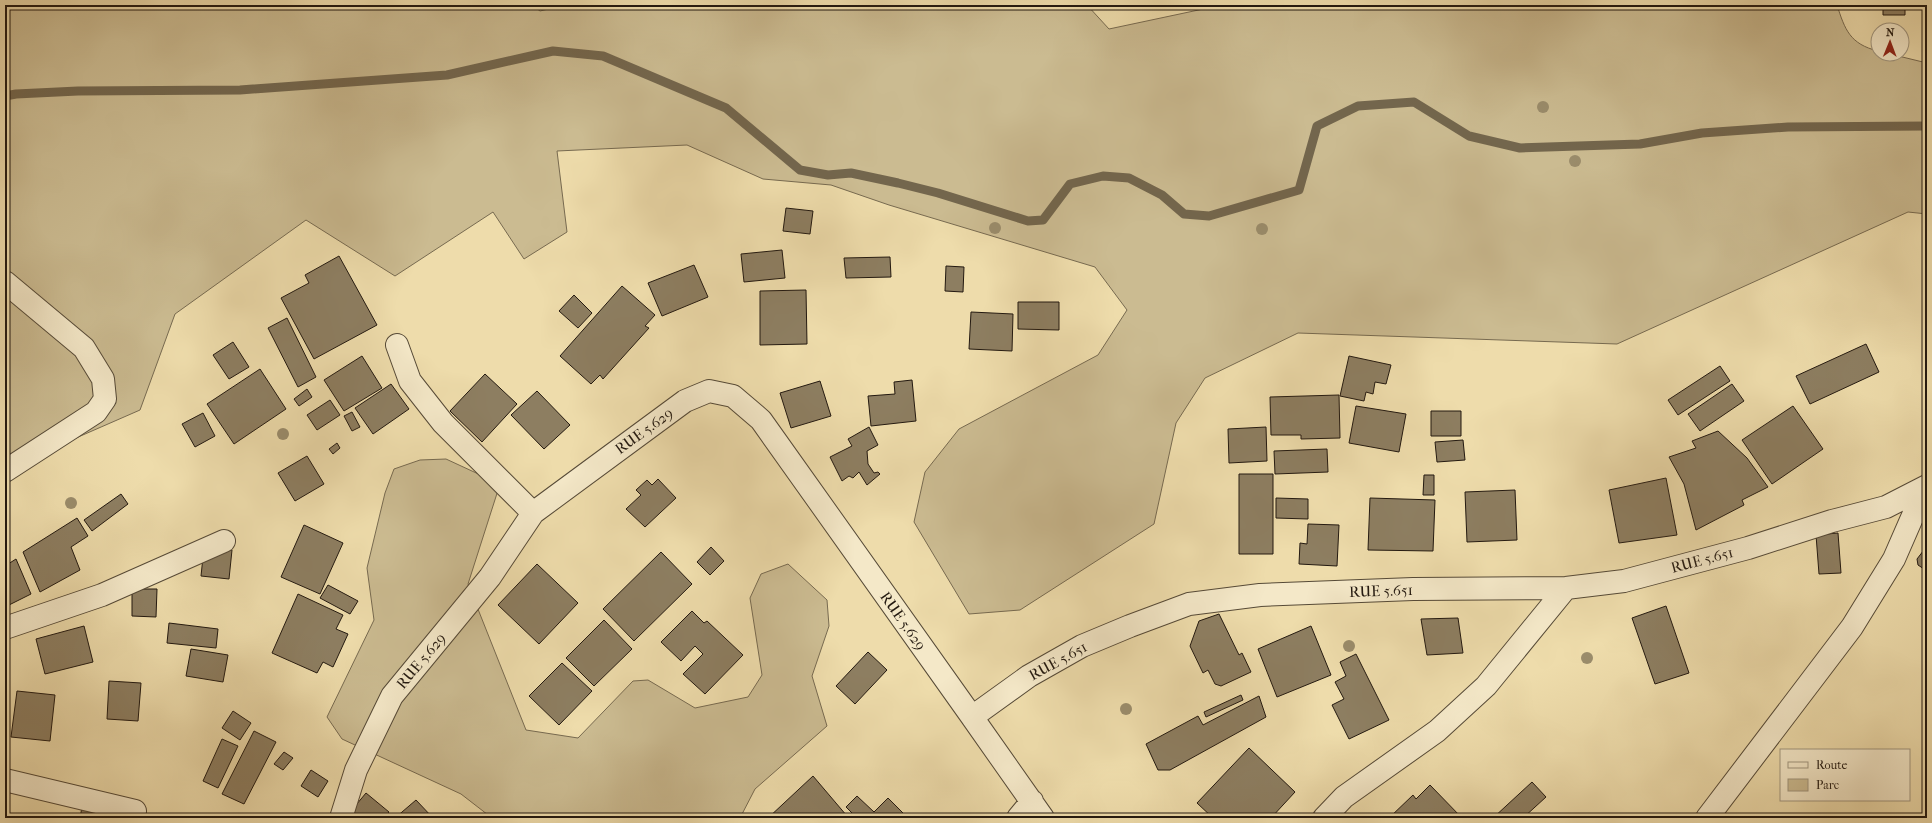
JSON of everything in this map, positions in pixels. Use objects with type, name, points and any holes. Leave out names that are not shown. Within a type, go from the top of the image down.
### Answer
[{"type":"street","points":[[5,282],[84,348],[103,379],[105,399],[96,412],[5,471]]},
{"type":"street","points":[[397,345],[410,381],[443,423],[533,513]]},
{"type":"street","name":"RUE 5.629","points":[[342,818],[356,770],[392,696],[490,577],[533,513],[685,401],[709,391],[733,396],[761,420],[972,717]]},
{"type":"street","points":[[1706,818],[1852,627],[1894,559],[1926,487]]},
{"type":"street","name":"RUE 5.651","points":[[972,717],[1029,676],[1082,646],[1189,604],[1260,595],[1413,589],[1566,588],[1624,581],[1748,548],[1832,521],[1886,507],[1926,487]]},
{"type":"street","points":[[5,628],[102,595],[224,541]]},
{"type":"street","points":[[1324,818],[1344,797],[1437,731],[1486,686],[1566,588]]},
{"type":"street","points":[[972,717],[1037,810],[1018,818]]},
{"type":"street","points":[[5,780],[135,811]]},
{"type":"green space","points":[[5,5],[532,5],[540,11],[565,5],[1087,5],[1109,29],[1222,5],[1837,5],[1846,29],[1850,35],[1861,44],[1870,48],[1870,62],[1910,62],[1910,59],[1927,63],[1927,214],[1908,212],[1617,344],[1298,333],[1205,378],[1176,423],[1154,524],[1020,610],[969,614],[914,522],[925,472],[959,429],[1098,355],[1127,310],[1095,267],[889,205],[831,185],[763,179],[687,145],[557,151],[567,232],[524,259],[493,212],[395,276],[306,220],[175,314],[140,410],[5,469]]},
{"type":"green space","points":[[446,459],[500,484],[468,584],[526,730],[578,738],[633,681],[648,680],[695,708],[748,697],[762,675],[750,598],[761,574],[788,564],[827,600],[829,626],[812,676],[827,726],[755,789],[740,818],[492,818],[461,794],[342,739],[327,717],[374,620],[367,568],[385,493],[394,469],[420,460]]},
{"type":"building","points":[[1883,5],[1905,5],[1905,15],[1883,15]]},
{"type":"building","points":[[786,208],[813,211],[810,234],[783,231]]},
{"type":"building","points":[[782,250],[785,278],[744,282],[741,254]]},
{"type":"building","points":[[339,256],[377,325],[314,359],[281,298],[309,283],[305,275]]},
{"type":"building","points":[[890,257],[891,277],[846,278],[844,258]]},
{"type":"building","points":[[694,265],[708,297],[662,316],[648,283]]},
{"type":"building","points":[[946,266],[964,267],[963,292],[945,291]]},
{"type":"building","points":[[622,286],[655,315],[645,326],[649,328],[603,379],[600,375],[591,384],[560,356]]},
{"type":"building","points":[[806,290],[807,344],[760,345],[760,291]]},
{"type":"building","points":[[574,295],[592,313],[578,328],[559,311]]},
{"type":"building","points":[[1018,302],[1059,302],[1059,330],[1018,329]]},
{"type":"building","points":[[971,312],[1013,314],[1012,351],[969,349]]},
{"type":"building","points":[[287,318],[316,377],[298,387],[268,328]]},
{"type":"building","points":[[233,342],[249,367],[229,379],[213,355]]},
{"type":"building","points":[[1866,344],[1879,372],[1810,404],[1796,376]]},
{"type":"building","points":[[362,356],[382,388],[344,411],[324,380]]},
{"type":"building","points":[[1349,356],[1391,365],[1386,384],[1375,382],[1373,394],[1366,392],[1364,401],[1340,396]]},
{"type":"building","points":[[1720,366],[1730,381],[1678,415],[1668,400]]},
{"type":"building","points":[[260,369],[286,409],[234,444],[207,404]]},
{"type":"building","points":[[485,374],[517,404],[482,442],[450,411]]},
{"type":"building","points":[[912,380],[916,421],[871,426],[868,396],[895,394],[894,382]]},
{"type":"building","points":[[820,381],[831,416],[791,428],[780,393]]},
{"type":"building","points":[[391,384],[409,409],[373,434],[355,408]]},
{"type":"building","points":[[1732,384],[1744,401],[1700,431],[1688,414]]},
{"type":"building","points":[[307,389],[312,397],[299,406],[294,399]]},
{"type":"building","points":[[537,391],[570,425],[544,449],[511,415]]},
{"type":"building","points":[[1339,395],[1340,438],[1301,439],[1301,435],[1271,435],[1270,397]]},
{"type":"building","points":[[330,400],[340,415],[317,430],[307,415]]},
{"type":"building","points":[[1356,406],[1406,414],[1399,452],[1349,443]]},
{"type":"building","points":[[1793,406],[1823,449],[1772,484],[1742,440]]},
{"type":"building","points":[[1431,411],[1461,411],[1461,436],[1431,436]]},
{"type":"building","points":[[352,412],[360,427],[352,431],[344,416]]},
{"type":"building","points":[[203,413],[215,436],[195,447],[182,424]]},
{"type":"building","points":[[869,427],[878,445],[867,451],[868,464],[874,473],[878,472],[880,474],[867,485],[859,472],[853,478],[849,476],[842,481],[830,457],[852,446],[848,439]]},
{"type":"building","points":[[1266,427],[1267,461],[1229,463],[1228,429]]},
{"type":"building","points":[[1718,431],[1747,458],[1768,487],[1742,500],[1744,505],[1696,530],[1684,484],[1669,457],[1696,448],[1692,441]]},
{"type":"building","points":[[1463,440],[1465,460],[1437,462],[1435,442]]},
{"type":"building","points":[[337,443],[340,448],[333,454],[329,449]]},
{"type":"building","points":[[1327,449],[1328,472],[1275,474],[1274,451]]},
{"type":"building","points":[[307,456],[324,484],[295,501],[278,473]]},
{"type":"building","points":[[1239,474],[1273,474],[1273,554],[1239,554]]},
{"type":"building","points":[[1424,475],[1434,475],[1434,495],[1423,495]]},
{"type":"building","points":[[1666,478],[1677,535],[1619,543],[1609,490]]},
{"type":"building","points":[[658,479],[676,498],[645,527],[626,509],[641,495],[636,490],[647,480],[652,485]]},
{"type":"building","points":[[1515,490],[1517,540],[1467,542],[1465,492]]},
{"type":"building","points":[[121,494],[128,504],[92,531],[84,520]]},
{"type":"building","points":[[1276,498],[1308,499],[1308,519],[1276,518]]},
{"type":"building","points":[[1370,498],[1435,500],[1433,551],[1368,550]]},
{"type":"building","points":[[77,518],[88,536],[71,547],[80,570],[40,592],[23,552]]},
{"type":"building","points":[[1308,524],[1339,525],[1337,566],[1299,564],[1300,543],[1307,544]]},
{"type":"building","points":[[304,525],[343,543],[320,594],[281,577]]},
{"type":"building","points":[[1838,533],[1841,573],[1819,574],[1816,535]]},
{"type":"building","points":[[1927,546],[1927,571],[1918,565],[1917,559]]},
{"type":"building","points":[[711,547],[724,561],[710,575],[697,562]]},
{"type":"building","points":[[214,548],[232,550],[229,579],[201,576],[203,557],[213,558]]},
{"type":"building","points":[[661,552],[692,584],[634,641],[603,609]]},
{"type":"building","points":[[16,559],[31,594],[5,607],[5,566]]},
{"type":"building","points":[[537,564],[578,603],[539,644],[498,605]]},
{"type":"building","points":[[328,585],[358,601],[350,614],[320,598]]},
{"type":"building","points":[[132,589],[157,589],[156,617],[132,616]]},
{"type":"building","points":[[298,594],[343,615],[336,629],[348,634],[333,667],[323,662],[317,673],[272,653]]},
{"type":"building","points":[[1666,606],[1689,673],[1655,684],[1632,618]]},
{"type":"building","points":[[692,611],[704,623],[707,621],[743,655],[705,694],[683,674],[703,654],[695,646],[681,661],[661,642]]},
{"type":"building","points":[[1219,614],[1239,655],[1242,653],[1251,672],[1221,686],[1215,684],[1208,670],[1203,673],[1190,646],[1199,621]]},
{"type":"building","points":[[1458,618],[1463,653],[1427,655],[1421,619]]},
{"type":"building","points":[[604,620],[632,649],[594,686],[566,658]]},
{"type":"building","points":[[169,623],[218,629],[216,648],[167,643]]},
{"type":"building","points":[[84,626],[93,662],[45,674],[36,639]]},
{"type":"building","points":[[1311,626],[1331,675],[1277,697],[1258,649]]},
{"type":"building","points":[[191,649],[228,655],[223,682],[186,676]]},
{"type":"building","points":[[868,652],[887,670],[855,704],[836,686]]},
{"type":"building","points":[[1356,654],[1389,720],[1349,739],[1332,705],[1344,699],[1335,682],[1346,676],[1340,662]]},
{"type":"building","points":[[562,663],[592,691],[559,725],[529,696]]},
{"type":"building","points":[[109,681],[141,683],[138,721],[107,719]]},
{"type":"building","points":[[17,691],[55,695],[50,741],[11,737]]},
{"type":"building","points":[[1241,695],[1243,700],[1206,717],[1204,712]]},
{"type":"building","points":[[1259,696],[1266,717],[1170,770],[1158,770],[1146,744],[1198,716],[1203,725]]},
{"type":"building","points":[[233,711],[251,723],[240,740],[222,728]]},
{"type":"building","points":[[254,731],[276,742],[244,804],[222,794]]},
{"type":"building","points":[[222,739],[238,746],[218,788],[203,781]]},
{"type":"building","points":[[1249,748],[1295,792],[1271,818],[1213,818],[1197,803]]},
{"type":"building","points":[[284,752],[293,758],[283,770],[274,764]]},
{"type":"building","points":[[311,770],[328,781],[318,797],[301,786]]},
{"type":"building","points":[[813,776],[847,816],[845,818],[768,818]]},
{"type":"building","points":[[1532,782],[1546,797],[1523,818],[1493,818]]},
{"type":"building","points":[[1430,785],[1462,818],[1389,818],[1413,795],[1416,799]]},
{"type":"building","points":[[366,793],[389,812],[384,818],[347,818],[346,817]]},
{"type":"building","points":[[857,796],[874,812],[888,798],[905,815],[901,818],[857,818],[846,807]]},
{"type":"building","points":[[416,800],[433,818],[395,818]]},
{"type":"building","points":[[82,807],[105,812],[104,818],[80,818]]},
{"type":"waterway","points":[[5,96],[16,94],[78,91],[240,90],[447,75],[553,51],[603,56],[726,108],[800,170],[828,175],[851,173],[898,183],[938,193],[1028,221],[1043,220],[1070,184],[1103,176],[1129,178],[1162,195],[1184,214],[1209,216],[1299,190],[1317,126],[1358,106],[1414,102],[1469,136],[1520,148],[1640,144],[1702,133],[1788,127],[1927,126]]}]
